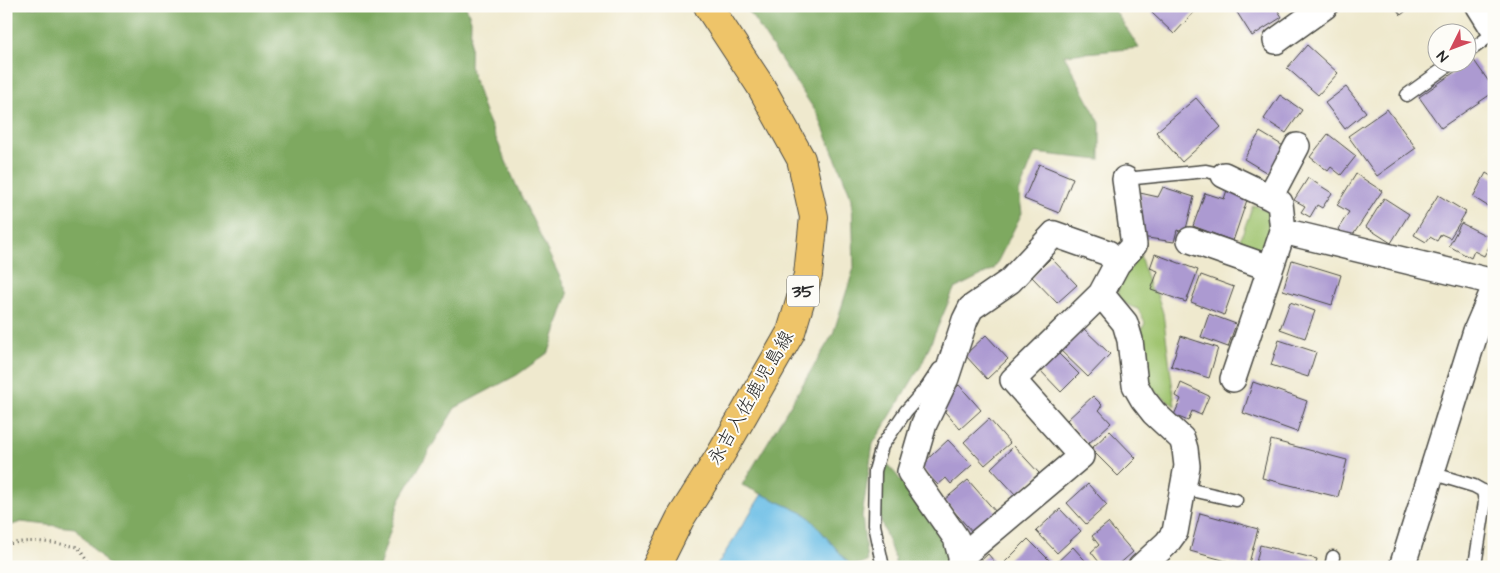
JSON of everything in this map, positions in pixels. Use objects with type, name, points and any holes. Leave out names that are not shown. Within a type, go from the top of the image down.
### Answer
[{"type":"main road","name":"永吉入佐鹿児島線","points":[[656,567],[680,519],[721,454],[791,332],[808,275],[814,217],[801,159],[760,85],[708,6]]},
{"type":"street","points":[[1276,41],[1325,6]]},
{"type":"street","points":[[1479,6],[1494,32]]},
{"type":"street","points":[[1270,196],[1297,146]]},
{"type":"street","points":[[1224,175],[1270,196],[1280,203],[1283,231],[1233,379]]},
{"type":"street","points":[[1117,264],[1108,253],[1054,234],[1010,281],[971,308],[965,320],[946,378],[924,424],[910,472],[956,538],[961,562],[1081,456],[1013,380],[1101,294],[1117,264],[1134,245],[1125,179]]},
{"type":"street","points":[[1283,231],[1494,282]]},
{"type":"street","points":[[1190,240],[1270,268]]},
{"type":"street","points":[[1402,567],[1476,331],[1494,289]]},
{"type":"street","points":[[1101,294],[1125,323],[1130,340],[1135,385],[1154,413],[1182,439],[1187,466],[1175,532],[1167,543],[1141,567]]},
{"type":"lane","points":[[1478,44],[1494,32]]},
{"type":"lane","points":[[1407,95],[1439,72]]},
{"type":"lane","points":[[1125,179],[1206,171],[1224,175]]},
{"type":"lane","points":[[882,567],[874,525],[875,472],[882,446],[906,411],[927,387],[958,340]]},
{"type":"lane","points":[[1431,473],[1474,486],[1483,491],[1485,502],[1475,565]]},
{"type":"lane","points":[[1183,488],[1236,500]]},
{"type":"path","points":[[6,544],[14,542],[56,543],[78,547],[91,567]]},
{"type":"green space","points":[[466,6],[471,20],[470,66],[484,110],[517,187],[568,294],[549,352],[517,375],[455,408],[400,499],[379,567],[110,567],[75,528],[21,522],[6,527],[6,7]]},
{"type":"green space","points":[[745,6],[1112,6],[1139,48],[1064,55],[1100,123],[1100,160],[1035,153],[1019,193],[1022,213],[994,269],[954,289],[921,366],[873,444],[862,516],[867,562],[851,566],[807,515],[742,485],[833,334],[854,268],[852,199],[818,115]]},
{"type":"green space","points":[[1253,205],[1274,213],[1274,223],[1261,255],[1238,245]]},
{"type":"green space","points":[[1140,255],[1150,289],[1157,294],[1163,313],[1175,406],[1146,385],[1139,335],[1145,323],[1138,309],[1127,304],[1120,298],[1118,292],[1123,277]]},
{"type":"green space","points":[[882,459],[896,474],[947,544],[950,567],[895,567],[895,560],[878,513]]},
{"type":"water","points":[[762,494],[807,515],[852,567],[716,567]]},
{"type":"building","points":[[1158,6],[1194,6],[1197,9],[1174,34],[1152,13]]},
{"type":"building","points":[[1233,6],[1275,6],[1282,17],[1252,36]]},
{"type":"building","points":[[1394,6],[1412,6],[1401,15]]},
{"type":"building","points":[[1307,45],[1338,73],[1318,95],[1287,68]]},
{"type":"building","points":[[1478,66],[1494,89],[1494,92],[1441,128],[1419,97],[1455,72],[1478,72]]},
{"type":"building","points":[[1346,87],[1366,112],[1345,129],[1325,103]]},
{"type":"building","points":[[1280,95],[1302,110],[1286,133],[1264,119]]},
{"type":"building","points":[[1196,98],[1221,127],[1182,162],[1156,132]]},
{"type":"building","points":[[1387,109],[1416,148],[1377,176],[1348,136]]},
{"type":"building","points":[[1260,132],[1285,147],[1269,174],[1244,159]]},
{"type":"building","points":[[1328,134],[1356,156],[1341,175],[1331,167],[1328,171],[1310,157]]},
{"type":"building","points":[[1039,164],[1073,178],[1059,213],[1024,199]]},
{"type":"building","points":[[1486,173],[1494,178],[1494,210],[1473,197]]},
{"type":"building","points":[[1356,174],[1382,191],[1351,238],[1338,229],[1349,212],[1337,205]]},
{"type":"building","points":[[1308,178],[1332,193],[1322,208],[1317,205],[1310,217],[1301,212],[1305,206],[1294,200]]},
{"type":"building","points":[[1163,187],[1194,197],[1185,233],[1177,230],[1174,242],[1141,237],[1140,193],[1158,197]]},
{"type":"building","points":[[1227,190],[1248,197],[1233,241],[1193,226],[1205,193],[1224,199]]},
{"type":"building","points":[[1438,195],[1466,212],[1450,238],[1441,234],[1437,241],[1430,237],[1426,242],[1414,235]]},
{"type":"building","points":[[1384,198],[1409,214],[1391,243],[1366,227]]},
{"type":"building","points":[[1461,223],[1493,239],[1484,256],[1474,251],[1471,258],[1449,246]]},
{"type":"building","points":[[1155,254],[1198,270],[1186,302],[1151,290],[1158,271],[1150,268]]},
{"type":"building","points":[[1051,258],[1077,285],[1057,303],[1032,277]]},
{"type":"building","points":[[1292,260],[1341,275],[1332,305],[1283,290]]},
{"type":"building","points":[[1201,275],[1234,287],[1224,315],[1191,302]]},
{"type":"building","points":[[1290,302],[1315,311],[1305,338],[1280,329]]},
{"type":"building","points":[[1209,314],[1236,324],[1228,347],[1201,337]]},
{"type":"building","points":[[1081,326],[1110,354],[1088,377],[1058,348]]},
{"type":"building","points":[[986,335],[1008,359],[987,379],[965,355]]},
{"type":"building","points":[[1181,336],[1218,348],[1209,378],[1171,366]]},
{"type":"building","points":[[1279,340],[1316,352],[1308,377],[1271,365]]},
{"type":"building","points":[[1055,350],[1079,374],[1061,392],[1038,368]]},
{"type":"building","points":[[1253,382],[1307,401],[1297,432],[1243,413]]},
{"type":"building","points":[[1181,383],[1209,396],[1201,415],[1192,411],[1188,421],[1174,415],[1181,399],[1176,396]]},
{"type":"building","points":[[959,385],[981,410],[960,429],[938,404]]},
{"type":"building","points":[[1093,396],[1102,405],[1099,410],[1111,423],[1088,444],[1067,420]]},
{"type":"building","points":[[989,419],[1010,443],[985,465],[964,442]]},
{"type":"building","points":[[1110,431],[1136,458],[1118,476],[1091,449]]},
{"type":"building","points":[[948,440],[972,465],[951,484],[946,478],[938,485],[920,466]]},
{"type":"building","points":[[1271,440],[1347,460],[1338,497],[1262,478]]},
{"type":"building","points":[[1014,446],[1039,473],[1016,495],[991,468]]},
{"type":"building","points":[[968,480],[996,512],[973,533],[944,500]]},
{"type":"building","points":[[1088,484],[1107,505],[1086,524],[1067,503]]},
{"type":"building","points":[[1060,509],[1081,531],[1057,553],[1036,531]]},
{"type":"building","points":[[1200,513],[1258,529],[1248,567],[1190,551]]},
{"type":"building","points":[[1108,523],[1133,552],[1116,567],[1103,567],[1091,552],[1099,545],[1092,536]]},
{"type":"building","points":[[1028,539],[1050,561],[1044,567],[1010,567],[1005,562]]},
{"type":"building","points":[[1260,545],[1317,559],[1315,567],[1255,567]]},
{"type":"building","points":[[1073,547],[1091,567],[1052,567]]},
{"type":"building","points":[[988,554],[999,567],[974,567]]}]
